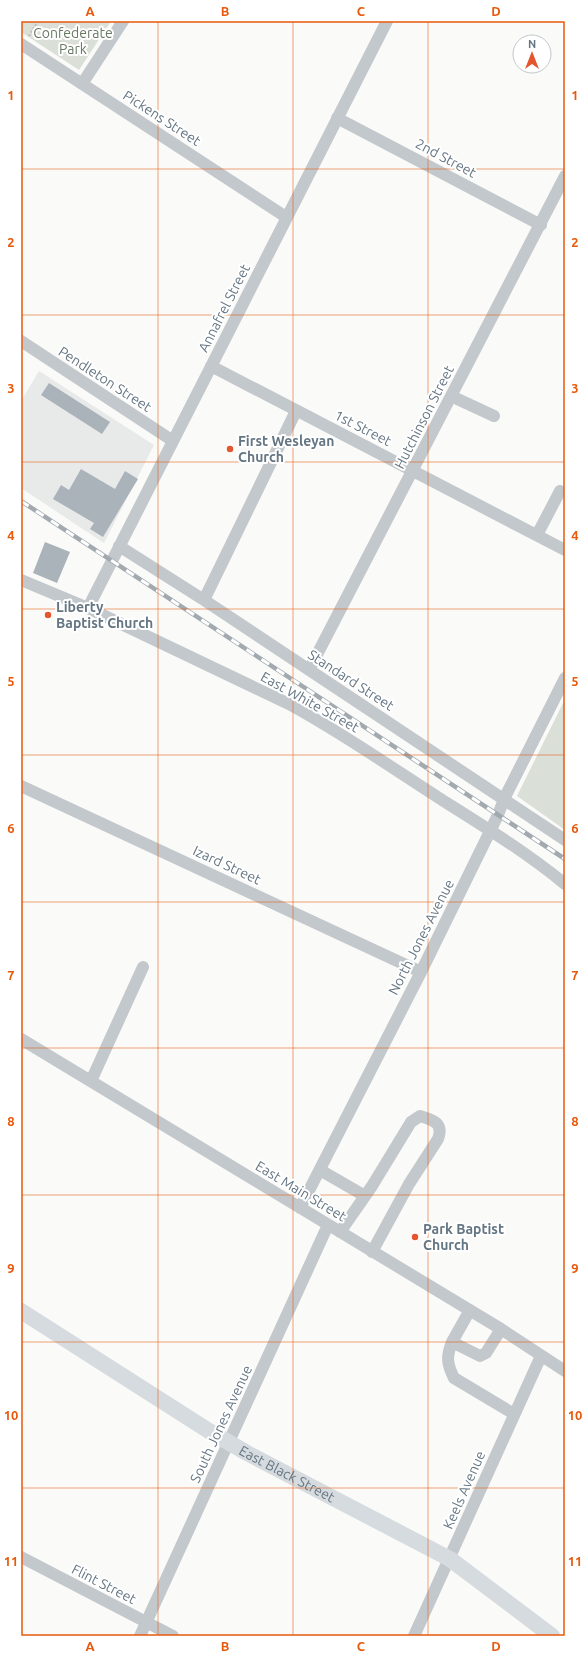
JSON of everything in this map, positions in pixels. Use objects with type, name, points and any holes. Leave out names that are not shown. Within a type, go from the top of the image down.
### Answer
[{"type":"main road","name":"East Black Street","points":[[21,1311],[229,1442],[450,1559],[552,1636]]},
{"type":"street","points":[[82,84],[123,21]]},
{"type":"street","name":"Annafrel Street","points":[[88,608],[387,21]]},
{"type":"street","name":"Pickens Street","points":[[22,45],[286,218]]},
{"type":"street","name":"2nd Street","points":[[337,118],[541,225]]},
{"type":"street","name":"Hutchinson Street","points":[[309,670],[541,225],[565,176]]},
{"type":"street","name":"Pendleton Street","points":[[21,341],[173,441]]},
{"type":"street","name":"1st Street","points":[[211,366],[565,550]]},
{"type":"street","points":[[452,396],[494,416]]},
{"type":"street","points":[[204,600],[296,411]]},
{"type":"street","points":[[537,535],[560,491]]},
{"type":"street","name":"Standard Street","points":[[120,546],[204,600],[565,840]]},
{"type":"street","name":"East White Street","points":[[21,580],[88,608],[289,704],[321,722],[490,831],[546,868],[565,884]]},
{"type":"street","name":"North Jones Avenue","points":[[300,1208],[420,972],[565,678]]},
{"type":"street","name":"Izard Street","points":[[21,786],[420,972]]},
{"type":"street","points":[[91,1081],[143,967]]},
{"type":"street","name":"East Main Street","points":[[21,1039],[470,1310],[565,1371]]},
{"type":"street","points":[[340,1232],[365,1196],[411,1122],[420,1116],[434,1121],[438,1126],[440,1134],[438,1140],[409,1184],[372,1252]]},
{"type":"street","points":[[320,1170],[365,1196]]},
{"type":"street","name":"South Jones Avenue","points":[[140,1636],[328,1225]]},
{"type":"street","points":[[470,1310],[447,1354],[449,1369],[454,1378],[514,1414]]},
{"type":"street","points":[[452,1342],[480,1356],[486,1353],[501,1329]]},
{"type":"street","name":"Keels Avenue","points":[[414,1636],[541,1356]]},
{"type":"street","name":"Flint Street","points":[[21,1558],[173,1636]]},
{"type":"path","points":[[22,45],[36,24],[36,21]]},
{"type":"shaded area","points":[[39,371],[154,445],[104,543],[21,488],[21,401]]},
{"type":"green space","name":"Confederate Park","points":[[21,21],[111,21],[79,70],[21,32]]},
{"type":"green space","points":[[565,699],[565,830],[517,796]]},
{"type":"building","points":[[49,383],[110,422],[102,434],[41,395]]},
{"type":"building","points":[[81,469],[115,489],[125,471],[138,479],[103,537],[90,529],[94,523],[53,499],[61,485],[69,490]]},
{"type":"building","points":[[45,542],[70,552],[57,583],[33,573]]},
{"type":"railway","points":[[21,501],[565,859]]},
{"type":"place","name":"First Wesleyan Church","points":[[230,449]]},
{"type":"place","name":"Liberty Baptist Church","points":[[48,615]]},
{"type":"place","name":"Park Baptist Church","points":[[415,1237]]}]
